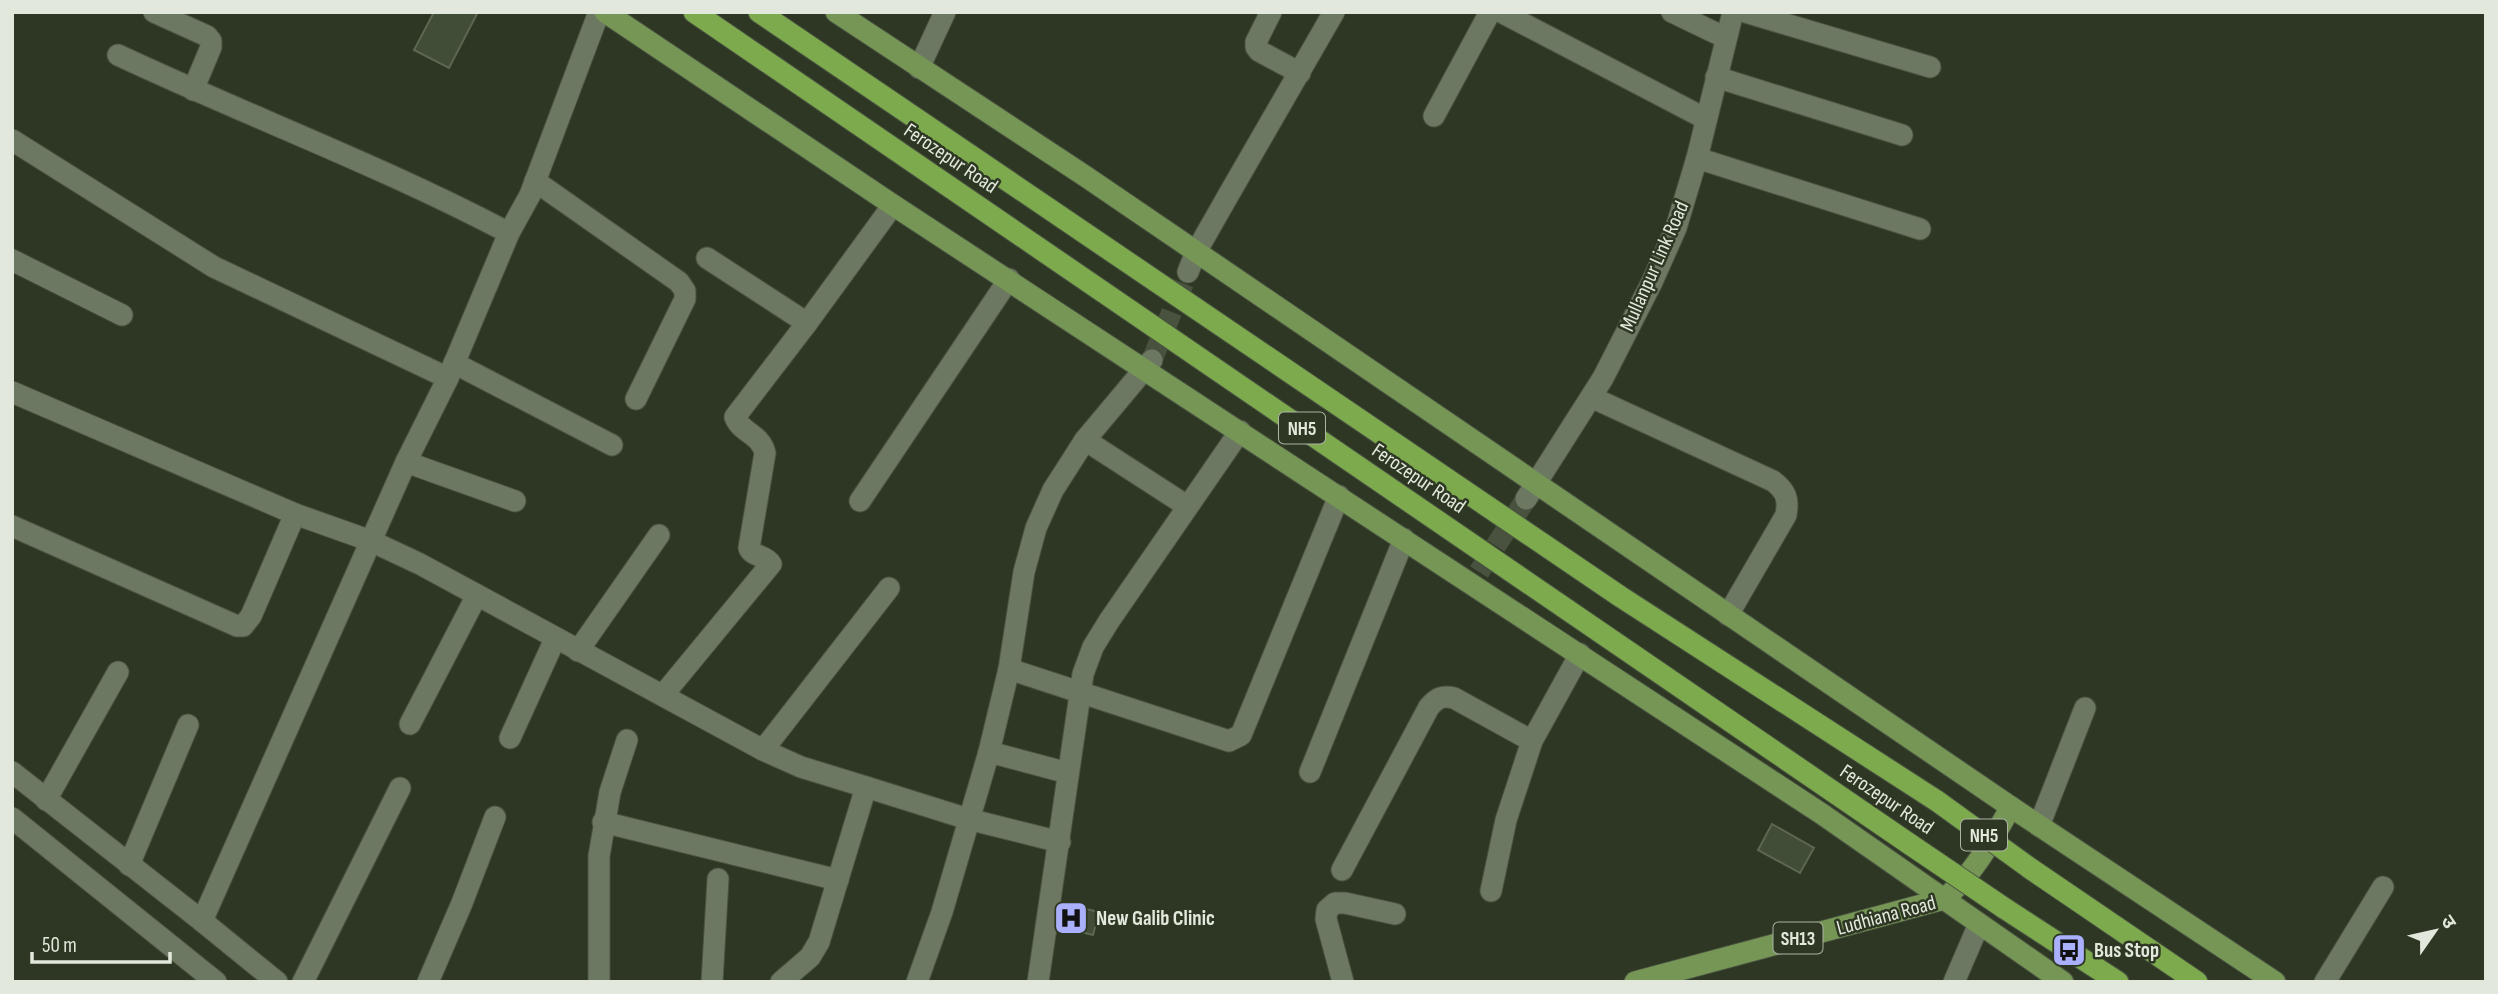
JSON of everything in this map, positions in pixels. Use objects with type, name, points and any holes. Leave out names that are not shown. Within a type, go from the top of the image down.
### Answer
[{"type":"highway","name":"Ferozepur Road","points":[[694,12],[1911,845],[2118,982]]},
{"type":"highway","name":"NH5","points":[[760,12],[1610,590],[1937,801],[2031,869],[2197,982]]},
{"type":"main road","points":[[605,12],[893,205],[1149,365],[1240,431],[1404,539],[1475,577],[1580,654],[1822,814],[2063,982]]},
{"type":"main road","points":[[836,12],[1050,152],[1196,252],[1530,491],[1728,615],[2275,982]]},
{"type":"main road","name":"Ludhiana Road","points":[[1635,982],[1944,899],[1983,858],[2011,807]]},
{"type":"street","points":[[154,12],[207,36],[211,41],[193,90]]},
{"type":"street","points":[[202,921],[406,462],[451,370],[509,233],[530,195],[599,12]]},
{"type":"street","points":[[919,68],[945,12]]},
{"type":"street","points":[[1271,12],[1256,41],[1256,47],[1300,73]]},
{"type":"street","points":[[1188,272],[1196,252],[1334,12]]},
{"type":"street","points":[[1434,116],[1490,12]]},
{"type":"street","points":[[1501,12],[1706,119]]},
{"type":"street","points":[[1672,12],[1726,38]]},
{"type":"street","name":"Mullanpur Link Road","points":[[1530,491],[1591,397],[1652,282],[1676,228],[1697,158],[1733,12]]},
{"type":"street","points":[[1745,12],[1930,67]]},
{"type":"street","points":[[118,55],[379,169],[509,233]]},
{"type":"street","points":[[1716,77],[1902,135]]},
{"type":"street","points":[[12,140],[214,267],[451,370],[612,445]]},
{"type":"street","points":[[1697,158],[1920,229]]},
{"type":"street","points":[[535,181],[679,282],[685,291],[685,299],[636,399]]},
{"type":"street","points":[[663,695],[771,564],[749,548],[765,453],[764,444],[738,424],[735,417],[893,205]]},
{"type":"street","points":[[707,258],[807,323]]},
{"type":"street","points":[[12,260],[121,315]]},
{"type":"street","points":[[860,501],[1009,279]]},
{"type":"street","points":[[917,982],[942,912],[989,752],[1009,669],[1024,572],[1036,528],[1053,491],[1085,440],[1149,365]]},
{"type":"street","points":[[12,392],[295,514],[371,541],[477,595],[763,750],[801,767],[968,819],[1060,842]]},
{"type":"street","points":[[1591,397],[1773,481],[1783,489],[1788,502],[1786,514],[1728,615]]},
{"type":"street","points":[[1038,982],[1083,674],[1093,647],[1240,431]]},
{"type":"street","points":[[1085,440],[1188,506]]},
{"type":"street","points":[[406,462],[515,501]]},
{"type":"street","points":[[1009,669],[1229,741],[1235,740],[1241,735],[1339,496]]},
{"type":"street","points":[[12,526],[237,626],[243,626],[251,616],[295,514]]},
{"type":"street","points":[[578,651],[659,536]]},
{"type":"street","points":[[1310,772],[1404,539]]},
{"type":"street","points":[[763,750],[889,588]]},
{"type":"street","points":[[410,724],[477,595]]},
{"type":"street","points":[[510,738],[555,639]]},
{"type":"street","points":[[1491,891],[1506,820],[1532,741],[1580,654]]},
{"type":"street","points":[[46,800],[118,672]]},
{"type":"street","points":[[1342,870],[1429,707],[1437,699],[1446,696],[1454,698],[1532,741]]},
{"type":"street","points":[[2039,826],[2085,708]]},
{"type":"street","points":[[129,864],[188,725]]},
{"type":"street","points":[[599,982],[599,856],[610,792],[627,740]]},
{"type":"street","points":[[989,752],[1068,773]]},
{"type":"street","points":[[12,772],[276,982]]},
{"type":"street","points":[[781,982],[810,957],[819,942],[866,787]]},
{"type":"street","points":[[303,982],[400,788]]},
{"type":"street","points":[[428,982],[495,817]]},
{"type":"street","points":[[12,818],[193,973],[216,982]]},
{"type":"street","points":[[603,822],[838,880]]},
{"type":"street","points":[[712,982],[718,879]]},
{"type":"street","points":[[2325,982],[2383,887]]},
{"type":"street","points":[[1343,982],[1326,919],[1327,910],[1335,903],[1345,903],[1395,914]]},
{"type":"street","points":[[1954,982],[1979,924]]},
{"type":"building","points":[[434,12],[478,12],[449,68],[414,50]]},
{"type":"building","points":[[1772,824],[1814,848],[1800,873],[1758,850]]},
{"type":"building","points":[[1060,903],[1099,912],[1093,935],[1054,925]]},
{"type":"tunnel","points":[[1152,360],[1188,272]]},
{"type":"tunnel","points":[[1479,572],[1526,499]]},
{"type":"place","name":"New Galib Clinic","points":[[1071,918]]},
{"type":"place","name":"Bus Stop","points":[[2069,950]]}]
